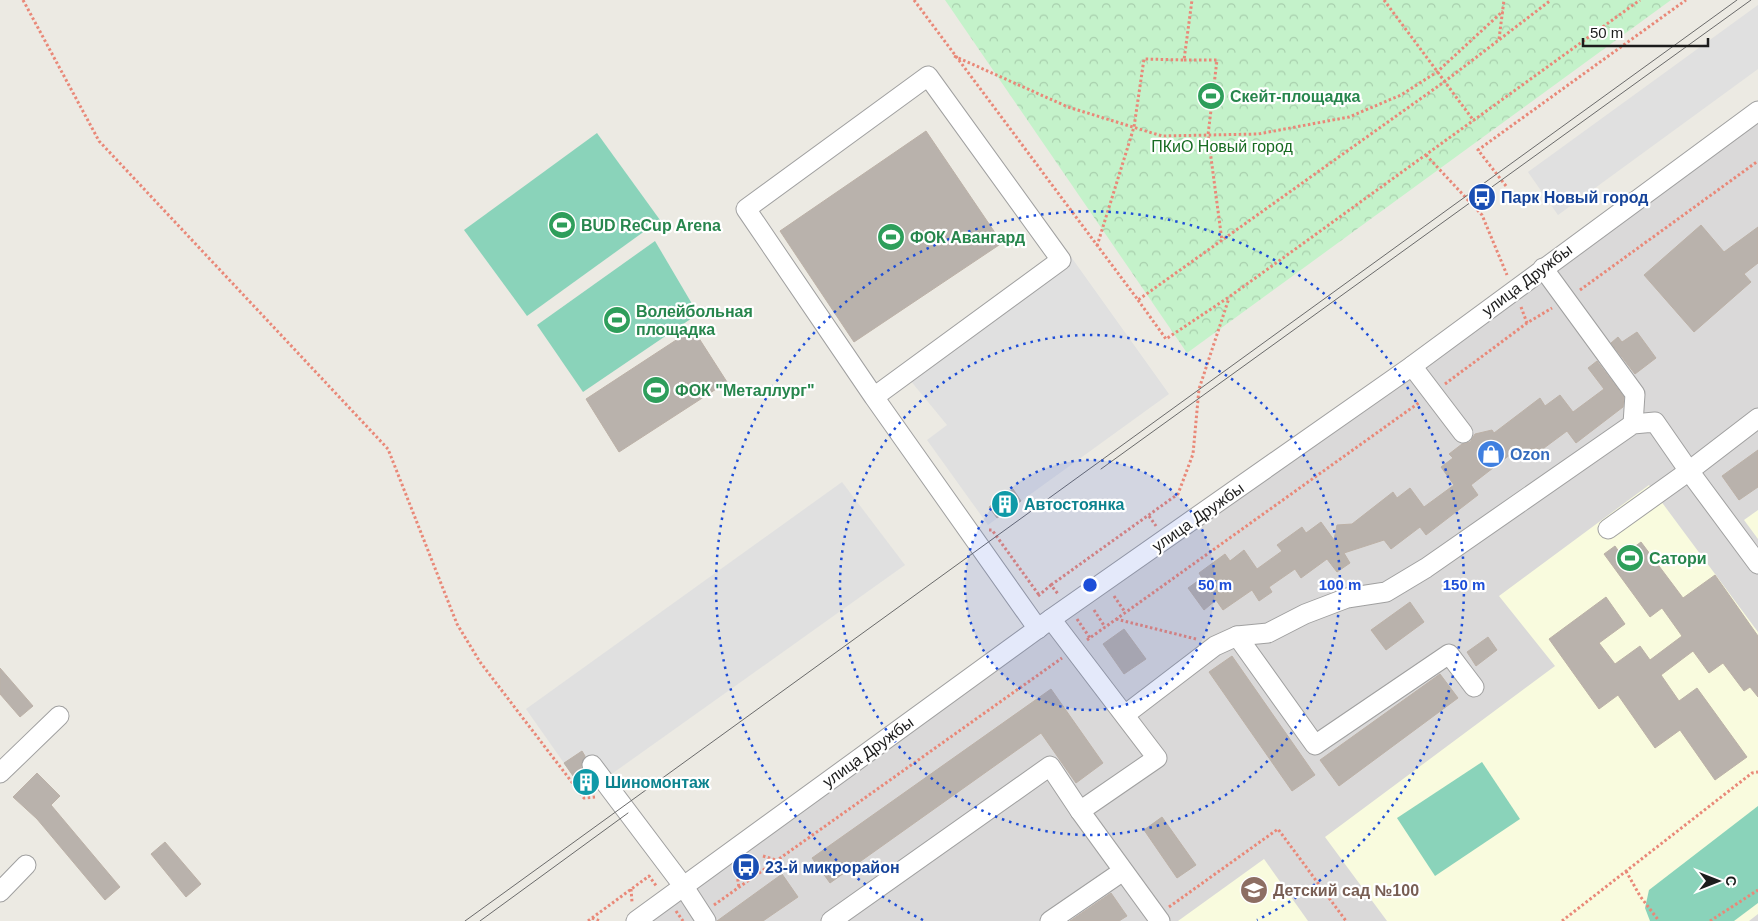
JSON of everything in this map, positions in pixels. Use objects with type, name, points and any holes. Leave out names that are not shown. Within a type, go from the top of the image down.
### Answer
[{"type":"street","points":[[874,397],[1061,260],[928,76],[746,209],[874,397],[1023,606],[1045,624],[1083,643],[1126,714],[1157,758],[1080,811]]},
{"type":"street","name":"улица Дружбы","points":[[634,913],[684,887],[1045,624],[1412,366],[1758,111]]},
{"type":"street","points":[[1543,268],[1635,394],[1634,424]]},
{"type":"street","points":[[1412,366],[1463,433]]},
{"type":"street","points":[[1608,529],[1689,471],[1758,418]]},
{"type":"street","points":[[1126,714],[1215,646],[1237,636],[1268,633],[1305,614],[1346,598],[1386,592],[1426,568],[1634,424],[1654,422],[1758,564]]},
{"type":"street","points":[[1237,636],[1315,745],[1449,654],[1474,687]]},
{"type":"street","points":[[0,773],[59,716]]},
{"type":"street","points":[[592,765],[684,887],[704,918]]},
{"type":"street","points":[[831,921],[1050,766],[1158,919]]},
{"type":"street","points":[[0,892],[26,865]]},
{"type":"street","points":[[1050,921],[1123,871]]},
{"type":"path","points":[[23,0],[99,141],[388,449],[457,624],[480,662],[584,798],[613,794]]},
{"type":"path","points":[[914,0],[1166,339],[1229,297],[1640,0]]},
{"type":"path","points":[[1184,60],[1192,0]]},
{"type":"path","points":[[1384,0],[1474,120]]},
{"type":"path","points":[[1499,40],[1504,0]]},
{"type":"path","points":[[1138,300],[1444,82],[1551,0]]},
{"type":"path","points":[[1506,186],[1478,150],[1686,0]]},
{"type":"path","points":[[954,55],[1068,107],[1162,136],[1258,134],[1349,116],[1401,95],[1437,72],[1503,11]]},
{"type":"path","points":[[1097,246],[1134,127],[1144,59],[1217,60],[1208,135],[1222,241]]},
{"type":"path","points":[[1426,155],[1482,215],[1510,282]]},
{"type":"path","points":[[704,918],[739,888],[1432,393],[1527,323],[1566,299],[1758,161]]},
{"type":"path","points":[[1023,606],[1178,494],[1193,454],[1199,389],[1229,297]]},
{"type":"path","points":[[1518,300],[1527,323]]},
{"type":"path","points":[[1149,516],[1157,529]]},
{"type":"path","points":[[1122,536],[1126,542]]},
{"type":"path","points":[[1052,585],[1060,596]]},
{"type":"path","points":[[1114,596],[1125,612]]},
{"type":"path","points":[[1094,610],[1105,626]]},
{"type":"path","points":[[1073,615],[1083,643]]},
{"type":"path","points":[[1562,921],[1752,773],[1758,772]]},
{"type":"path","points":[[1158,919],[1278,829],[1346,921]]},
{"type":"path","points":[[763,856],[777,861]]},
{"type":"path","points":[[1626,871],[1640,896],[1659,921]]},
{"type":"path","points":[[736,874],[739,888]]},
{"type":"path","points":[[588,921],[649,876],[661,891]]},
{"type":"path","points":[[631,889],[634,913]]},
{"type":"path","points":[[1710,921],[1758,890]]},
{"type":"path","points":[[592,918],[600,921]]},
{"type":"shaded area","points":[[1758,5],[1758,69],[1558,215],[1528,172]]},
{"type":"shaded area","points":[[1758,116],[1758,921],[651,921],[1055,626],[1400,387]]},
{"type":"shaded area","points":[[1069,254],[1169,394],[988,525],[927,440],[947,425],[905,374]]},
{"type":"shaded area","points":[[842,482],[905,565],[585,793],[526,709]]},
{"type":"shaded area","points":[[1649,485],[1758,632],[1758,914],[1749,921],[1387,921],[1325,837],[1555,666],[1499,596]]},
{"type":"shaded area","points":[[1758,510],[1758,539],[1744,520]]},
{"type":"shaded area","name":"Детский сад №100","points":[[1264,859],[1308,921],[1178,921]]},
{"type":"green space","name":"ПКиО Новый город","points":[[945,0],[1671,0],[1187,353]]},
{"type":"green space","name":"BUD ReCup Arena","points":[[597,133],[660,220],[527,316],[464,230]]},
{"type":"green space","name":"Волейбольная площадка","points":[[655,241],[698,314],[583,392],[537,325]]},
{"type":"green space","points":[[1482,762],[1520,819],[1435,876],[1397,818]]},
{"type":"green space","points":[[1758,806],[1758,903],[1734,921],[1650,921],[1645,908],[1649,890]]},
{"type":"building","name":"ФОК Авангард","points":[[926,131],[1002,243],[854,342],[780,231]]},
{"type":"building","points":[[1701,225],[1724,252],[1758,227],[1758,263],[1744,274],[1751,282],[1694,332],[1644,275]]},
{"type":"building","name":"ФОК \"Металлург\"","points":[[693,329],[727,382],[619,452],[586,399]]},
{"type":"building","points":[[1637,332],[1656,358],[1635,374],[1611,343],[1618,337],[1622,342]]},
{"type":"building","points":[[1597,361],[1624,397],[1623,407],[1576,443],[1567,431],[1540,451],[1537,448],[1511,454],[1471,485],[1478,495],[1426,535],[1420,527],[1391,549],[1384,540],[1344,553],[1350,563],[1337,572],[1327,559],[1301,578],[1295,569],[1269,587],[1272,592],[1259,601],[1252,590],[1223,610],[1216,600],[1204,610],[1188,588],[1202,578],[1199,573],[1225,554],[1230,561],[1244,550],[1257,569],[1282,551],[1277,545],[1302,527],[1306,533],[1321,522],[1334,540],[1337,525],[1352,524],[1393,492],[1397,498],[1410,488],[1424,507],[1454,485],[1441,467],[1453,458],[1449,454],[1462,444],[1470,442],[1475,434],[1492,430],[1494,433],[1540,398],[1545,406],[1560,395],[1573,412],[1604,389],[1588,368]]},
{"type":"building","points":[[1758,450],[1758,487],[1739,500],[1722,476]]},
{"type":"building","name":"Автостоянка","points":[[1013,489],[1021,501],[997,518],[989,507]]},
{"type":"building","points":[[1641,542],[1683,598],[1715,575],[1758,636],[1758,697],[1750,687],[1744,691],[1723,663],[1709,673],[1693,651],[1661,675],[1679,701],[1697,688],[1747,757],[1715,780],[1680,730],[1655,748],[1618,695],[1599,709],[1549,639],[1606,597],[1625,624],[1599,643],[1615,664],[1640,646],[1650,660],[1682,636],[1662,608],[1650,617],[1604,554],[1615,546],[1622,556]]},
{"type":"building","points":[[1410,602],[1424,622],[1386,650],[1371,630]]},
{"type":"building","points":[[1124,629],[1146,659],[1124,674],[1103,644]]},
{"type":"building","points":[[1488,637],[1497,650],[1476,666],[1467,652]]},
{"type":"building","points":[[1232,656],[1315,775],[1292,791],[1209,672]]},
{"type":"building","points":[[0,668],[33,706],[20,717],[0,694]]},
{"type":"building","points":[[1440,674],[1458,698],[1339,786],[1320,760]]},
{"type":"building","points":[[1051,689],[1103,763],[1076,783],[1041,733],[830,883],[812,858]]},
{"type":"building","points":[[582,751],[585,756],[581,767],[594,787],[585,793],[564,763]]},
{"type":"building","points":[[37,773],[60,796],[51,805],[120,887],[105,900],[37,819],[13,797]]},
{"type":"building","points":[[1162,817],[1196,865],[1177,878],[1144,830]]},
{"type":"building","points":[[165,842],[201,884],[186,897],[151,854]]},
{"type":"building","points":[[782,874],[798,897],[763,921],[717,921]]},
{"type":"building","points":[[1111,893],[1127,916],[1119,921],[1070,921]]},
{"type":"tram line","points":[[465,921],[1737,0]]},
{"type":"tram line","points":[[1101,469],[1751,0]]},
{"type":"tram line","points":[[480,921],[628,813]]},
{"type":"place","name":"Скейт-площадка","points":[[1211,96]]},
{"type":"place","name":"Парк Новый город","points":[[1482,197]]},
{"type":"place","name":"BUD ReCup Arena","points":[[562,225]]},
{"type":"place","name":"ФОК Авангард","points":[[891,237]]},
{"type":"place","name":"Волейбольная площадка","points":[[617,320]]},
{"type":"place","name":"ФОК \"Металлург\"","points":[[656,390]]},
{"type":"place","name":"Ozon","points":[[1491,454]]},
{"type":"place","name":"Автостоянка","points":[[1005,504]]},
{"type":"place","name":"Сатори","points":[[1630,558]]},
{"type":"place","name":"Шиномонтаж","points":[[586,782]]},
{"type":"place","name":"23-й микрорайон","points":[[746,867]]},
{"type":"place","name":"Детский сад №100","points":[[1254,890]]}]
